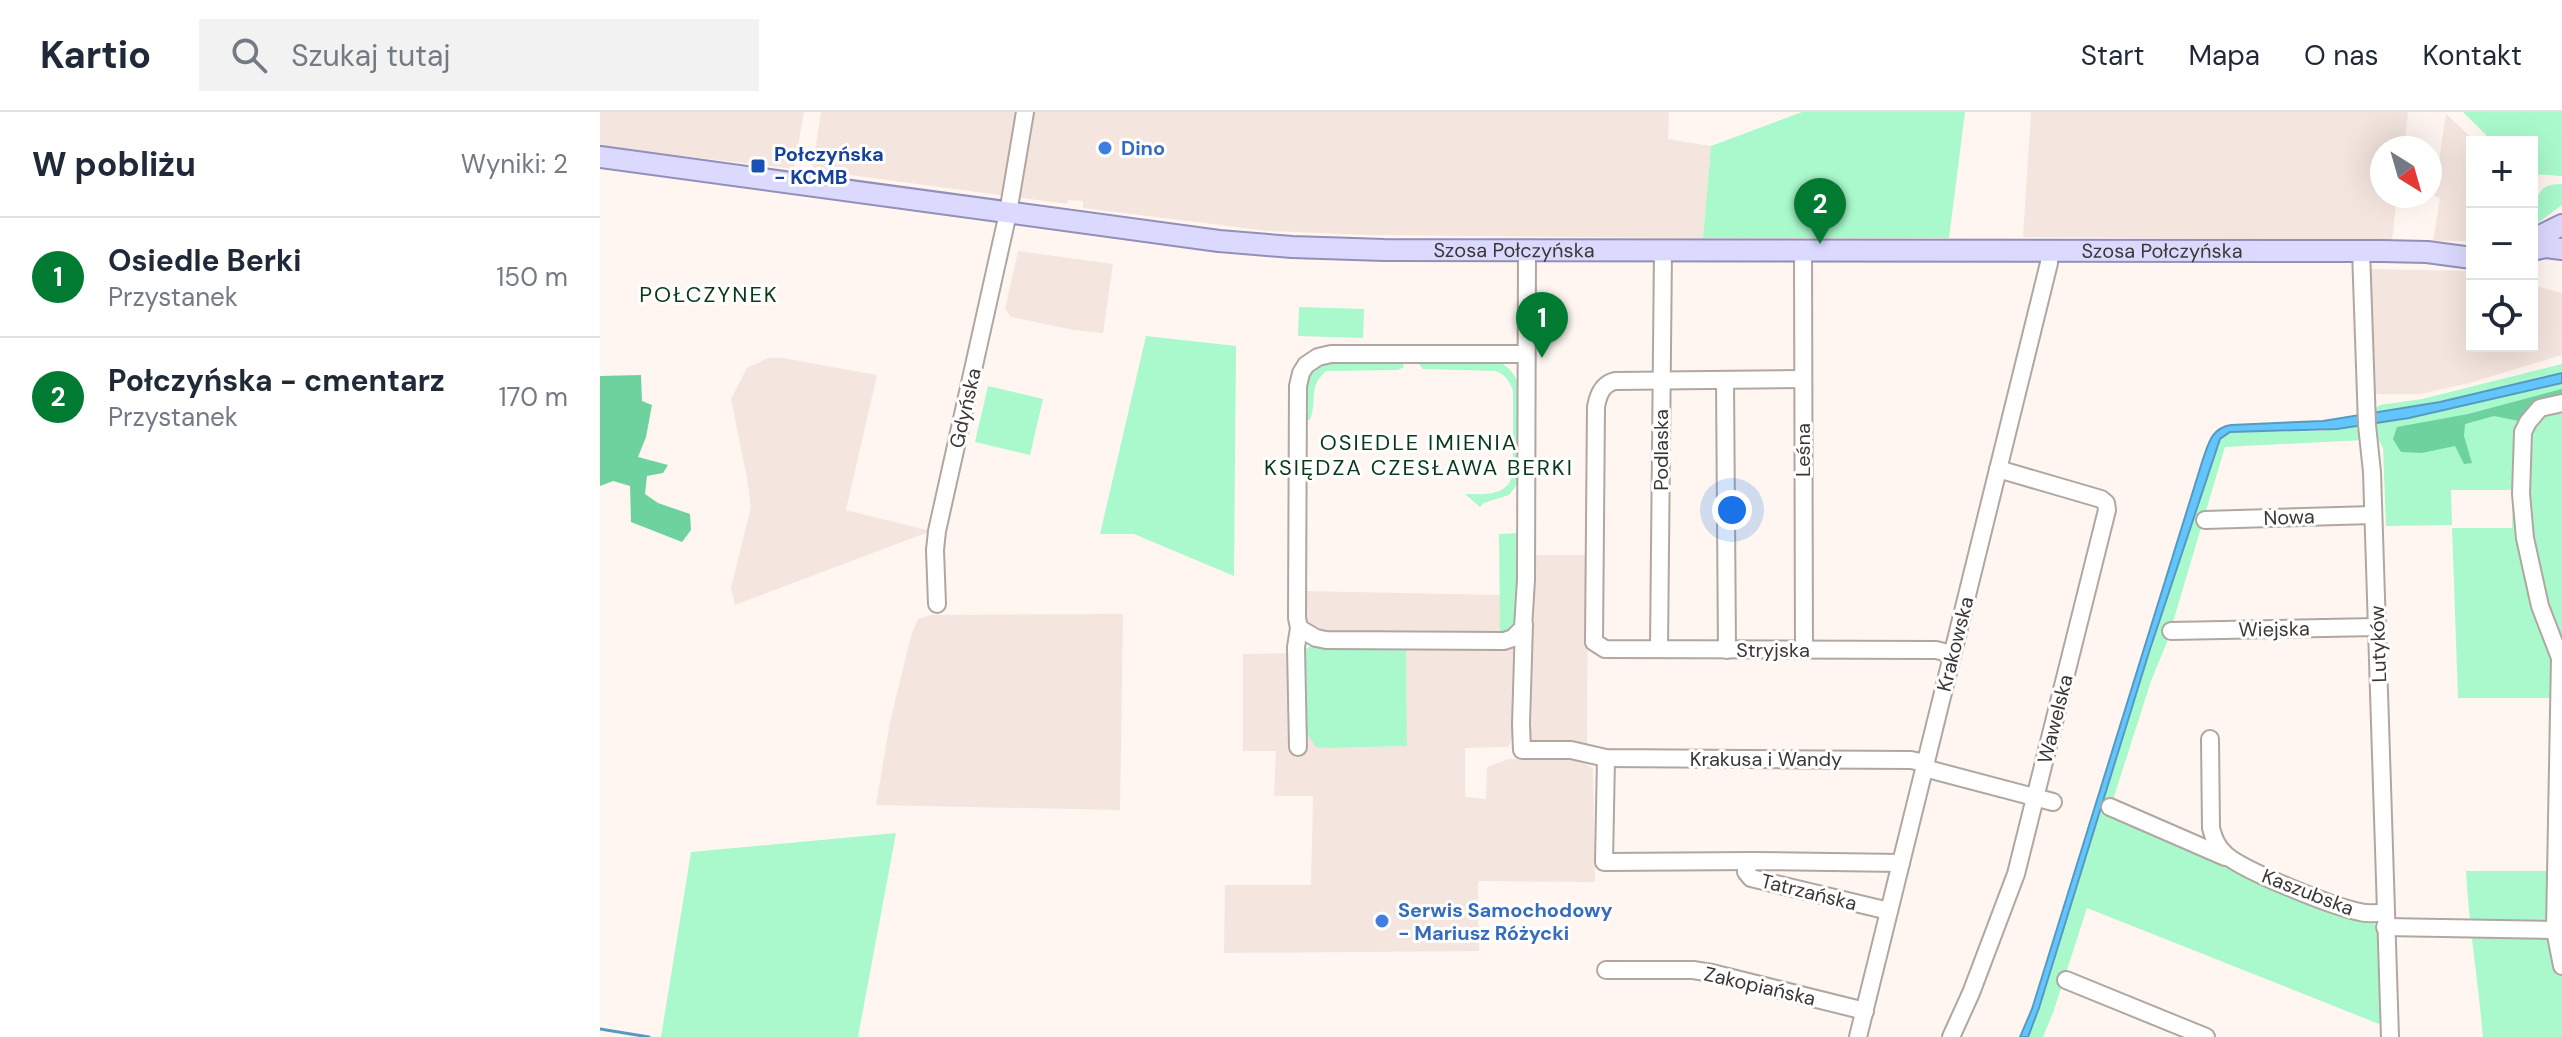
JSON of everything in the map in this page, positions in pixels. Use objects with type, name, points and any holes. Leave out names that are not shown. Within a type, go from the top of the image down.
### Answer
[{"type":"main road","name":"Szosa Połczyńska","points":[[600,157],[1200,239],[1292,247],[1384,250],[2361,250],[2466,257]]},
{"type":"main road","points":[[2538,237],[2562,225]]},
{"type":"main road","name":"Szosa Połczyńska","points":[[2433,253],[2466,249]]},
{"type":"main road","points":[[2538,249],[2562,249]]},
{"type":"street","name":"Gdyńska","points":[[937,604],[937,531],[1008,213],[1025,112]]},
{"type":"street","points":[[1299,628],[1326,640],[1504,641],[1521,631],[1524,621],[1527,250]]},
{"type":"street","name":"Podlaska","points":[[1659,649],[1663,250]]},
{"type":"street","name":"Leśna","points":[[1803,250],[1804,650]]},
{"type":"street","name":"Krakowska","points":[[1858,1037],[2049,263],[2049,250]]},
{"type":"street","name":"Lutyków","points":[[2361,250],[2390,1037]]},
{"type":"street","points":[[1298,747],[1297,400],[1300,376],[1306,365],[1318,357],[1334,354],[1526,354]]},
{"type":"street","points":[[1661,379],[1803,379]]},
{"type":"street","name":"Stryjska","points":[[1661,379],[1612,382],[1604,387],[1598,398],[1594,642],[1605,649],[1936,650],[1952,654]]},
{"type":"street","points":[[1725,380],[1727,650]]},
{"type":"street","points":[[2562,403],[2540,408],[2523,432],[2521,494],[2525,538],[2540,606],[2560,658],[2555,930],[2562,966]]},
{"type":"street","name":"Wawelska","points":[[1951,1037],[2016,874],[2107,510],[2106,503],[2101,499],[1998,469]]},
{"type":"street","name":"Nowa","points":[[2205,520],[2373,515]]},
{"type":"street","name":"Krakusa i Wandy","points":[[1524,621],[1522,750],[1571,750],[1606,758],[1911,760],[2053,802]]},
{"type":"street","name":"Wiejska","points":[[2171,631],[2377,627]]},
{"type":"street","points":[[2210,739],[2211,828],[2214,842],[2233,861]]},
{"type":"street","name":"Tatrzańska","points":[[1606,758],[1604,862],[1901,863]]},
{"type":"street","name":"Kaszubska","points":[[2110,807],[2298,890],[2385,920],[2555,930]]},
{"type":"street","name":"Tatrzańska","points":[[1754,861],[1746,867],[1751,878],[1889,911]]},
{"type":"street","name":"Zakopiańska","points":[[1606,970],[1693,970],[1712,973],[1865,1011]]},
{"type":"street","points":[[2066,980],[2205,1037]]},
{"type":"shaded area","points":[[600,112],[804,112],[794,169],[600,146]]},
{"type":"shaded area","points":[[821,112],[1669,112],[1668,139],[1711,146],[1703,238],[1268,231],[1083,208],[1083,201],[1068,200],[1067,204],[812,170]]},
{"type":"shaded area","points":[[2031,112],[2408,112],[2405,136],[2370,136],[2370,208],[2396,208],[2392,240],[2023,237]]},
{"type":"shaded area","points":[[2446,114],[2470,136],[2466,136],[2466,241],[2433,241],[2438,208],[2442,208],[2442,141]]},
{"type":"shaded area","points":[[1018,251],[1113,264],[1103,333],[1011,317],[1005,309]]},
{"type":"shaded area","points":[[2370,269],[2466,271],[2466,352],[2538,352],[2538,287],[2562,293],[2562,355],[2466,384],[2420,394],[2374,394]]},
{"type":"shaded area","points":[[768,358],[877,375],[846,510],[931,531],[735,605],[731,588],[751,507],[731,399],[747,368]]},
{"type":"shaded area","points":[[1535,555],[1588,555],[1587,747],[1576,743],[1531,742]]},
{"type":"shaded area","points":[[1304,591],[1500,595],[1500,635],[1315,633],[1304,618]]},
{"type":"shaded area","points":[[1123,614],[1120,810],[876,805],[890,722],[918,619],[931,615]]},
{"type":"shaded area","points":[[1516,643],[1515,733],[1508,747],[1465,748],[1465,797],[1486,799],[1487,767],[1509,759],[1577,759],[1593,768],[1595,882],[1478,881],[1479,951],[1224,953],[1225,885],[1311,885],[1313,796],[1274,796],[1276,751],[1243,751],[1243,654],[1307,653],[1307,734],[1331,748],[1407,746],[1406,644]]},
{"type":"green space","points":[[1802,112],[1965,112],[1949,238],[1703,238],[1711,146]]},
{"type":"green space","points":[[2463,112],[2562,112],[2562,176],[2538,174],[2538,136],[2487,136]]},
{"type":"green space","points":[[2562,184],[2562,205],[2538,223],[2538,196],[2546,186]]},
{"type":"green space","points":[[1299,307],[1364,309],[1363,338],[1298,336]]},
{"type":"green space","points":[[1146,336],[1236,346],[1234,576],[1134,534],[1100,534]]},
{"type":"green space","points":[[1401,360],[1404,367],[1398,370],[1326,371],[1315,388],[1310,420],[1304,419],[1303,391],[1309,373],[1324,361]]},
{"type":"green space","points":[[1423,361],[1501,363],[1514,374],[1520,390],[1519,482],[1509,495],[1480,507],[1465,494],[1487,494],[1500,490],[1506,487],[1513,474],[1513,391],[1508,381],[1495,371],[1423,369],[1419,364]]},
{"type":"green space","points":[[2562,364],[2562,373],[2440,402],[2373,414],[2373,410],[2380,405],[2422,399]]},
{"type":"green space","points":[[641,375],[642,401],[652,405],[646,437],[638,457],[668,465],[663,473],[647,476],[645,494],[658,503],[690,514],[691,530],[682,542],[631,522],[630,486],[613,481],[600,486],[600,376]]},
{"type":"green space","points":[[2562,383],[2562,1037],[2483,1037],[2466,871],[2547,871],[2550,698],[2458,698],[2452,528],[2512,528],[2513,490],[2451,490],[2452,525],[2386,526],[2383,448],[2373,429],[2373,422],[2410,418]]},
{"type":"green space","points":[[988,386],[1043,399],[1030,455],[975,442]]},
{"type":"green space","points":[[2562,389],[2562,398],[2530,411],[2519,421],[2494,416],[2465,424],[2464,436],[2472,463],[2464,464],[2455,446],[2422,453],[2401,452],[2393,439],[2397,427],[2468,414]]},
{"type":"green space","points":[[2362,424],[2364,440],[2225,447],[2167,642],[2151,681],[2112,803],[2367,919],[2381,929],[2385,1016],[2379,1024],[2087,908],[2043,1037],[2028,1037],[2218,442],[2230,432],[2322,431]]},
{"type":"green space","points":[[1519,533],[1518,622],[1513,630],[1500,635],[1499,534]]},
{"type":"green space","points":[[1406,644],[1407,746],[1316,747],[1307,734],[1306,649],[1310,646]]},
{"type":"green space","points":[[896,833],[858,1037],[661,1037],[691,852]]},
{"type":"water","points":[[2562,373],[2562,383],[2409,418],[2337,429],[2230,432],[2220,439],[2150,649],[2039,1008],[2028,1037],[2020,1037],[2032,1009],[2203,459],[2215,433],[2231,425],[2323,421],[2440,402]]},
{"type":"waterway","points":[[600,1029],[649,1037]]},
{"type":"place","name":"Dino","points":[[1105,148]]},
{"type":"place","name":"Połczyńska - KCMB","points":[[758,166]]},
{"type":"place","name":"Połczyńska - cmentarz","points":[[1820,244]]},
{"type":"place","name":"Osiedle Berki","points":[[1542,358]]},
{"type":"place","name":"Serwis Samochodowy - Mariusz Różycki","points":[[1382,921]]},
{"type":"district","name":"POŁCZYNEK","points":[[709,294]]},
{"type":"district","name":"OSIEDLE IMIENIA KSIĘDZA CZESŁAWA BERKI","points":[[1419,454]]}]
